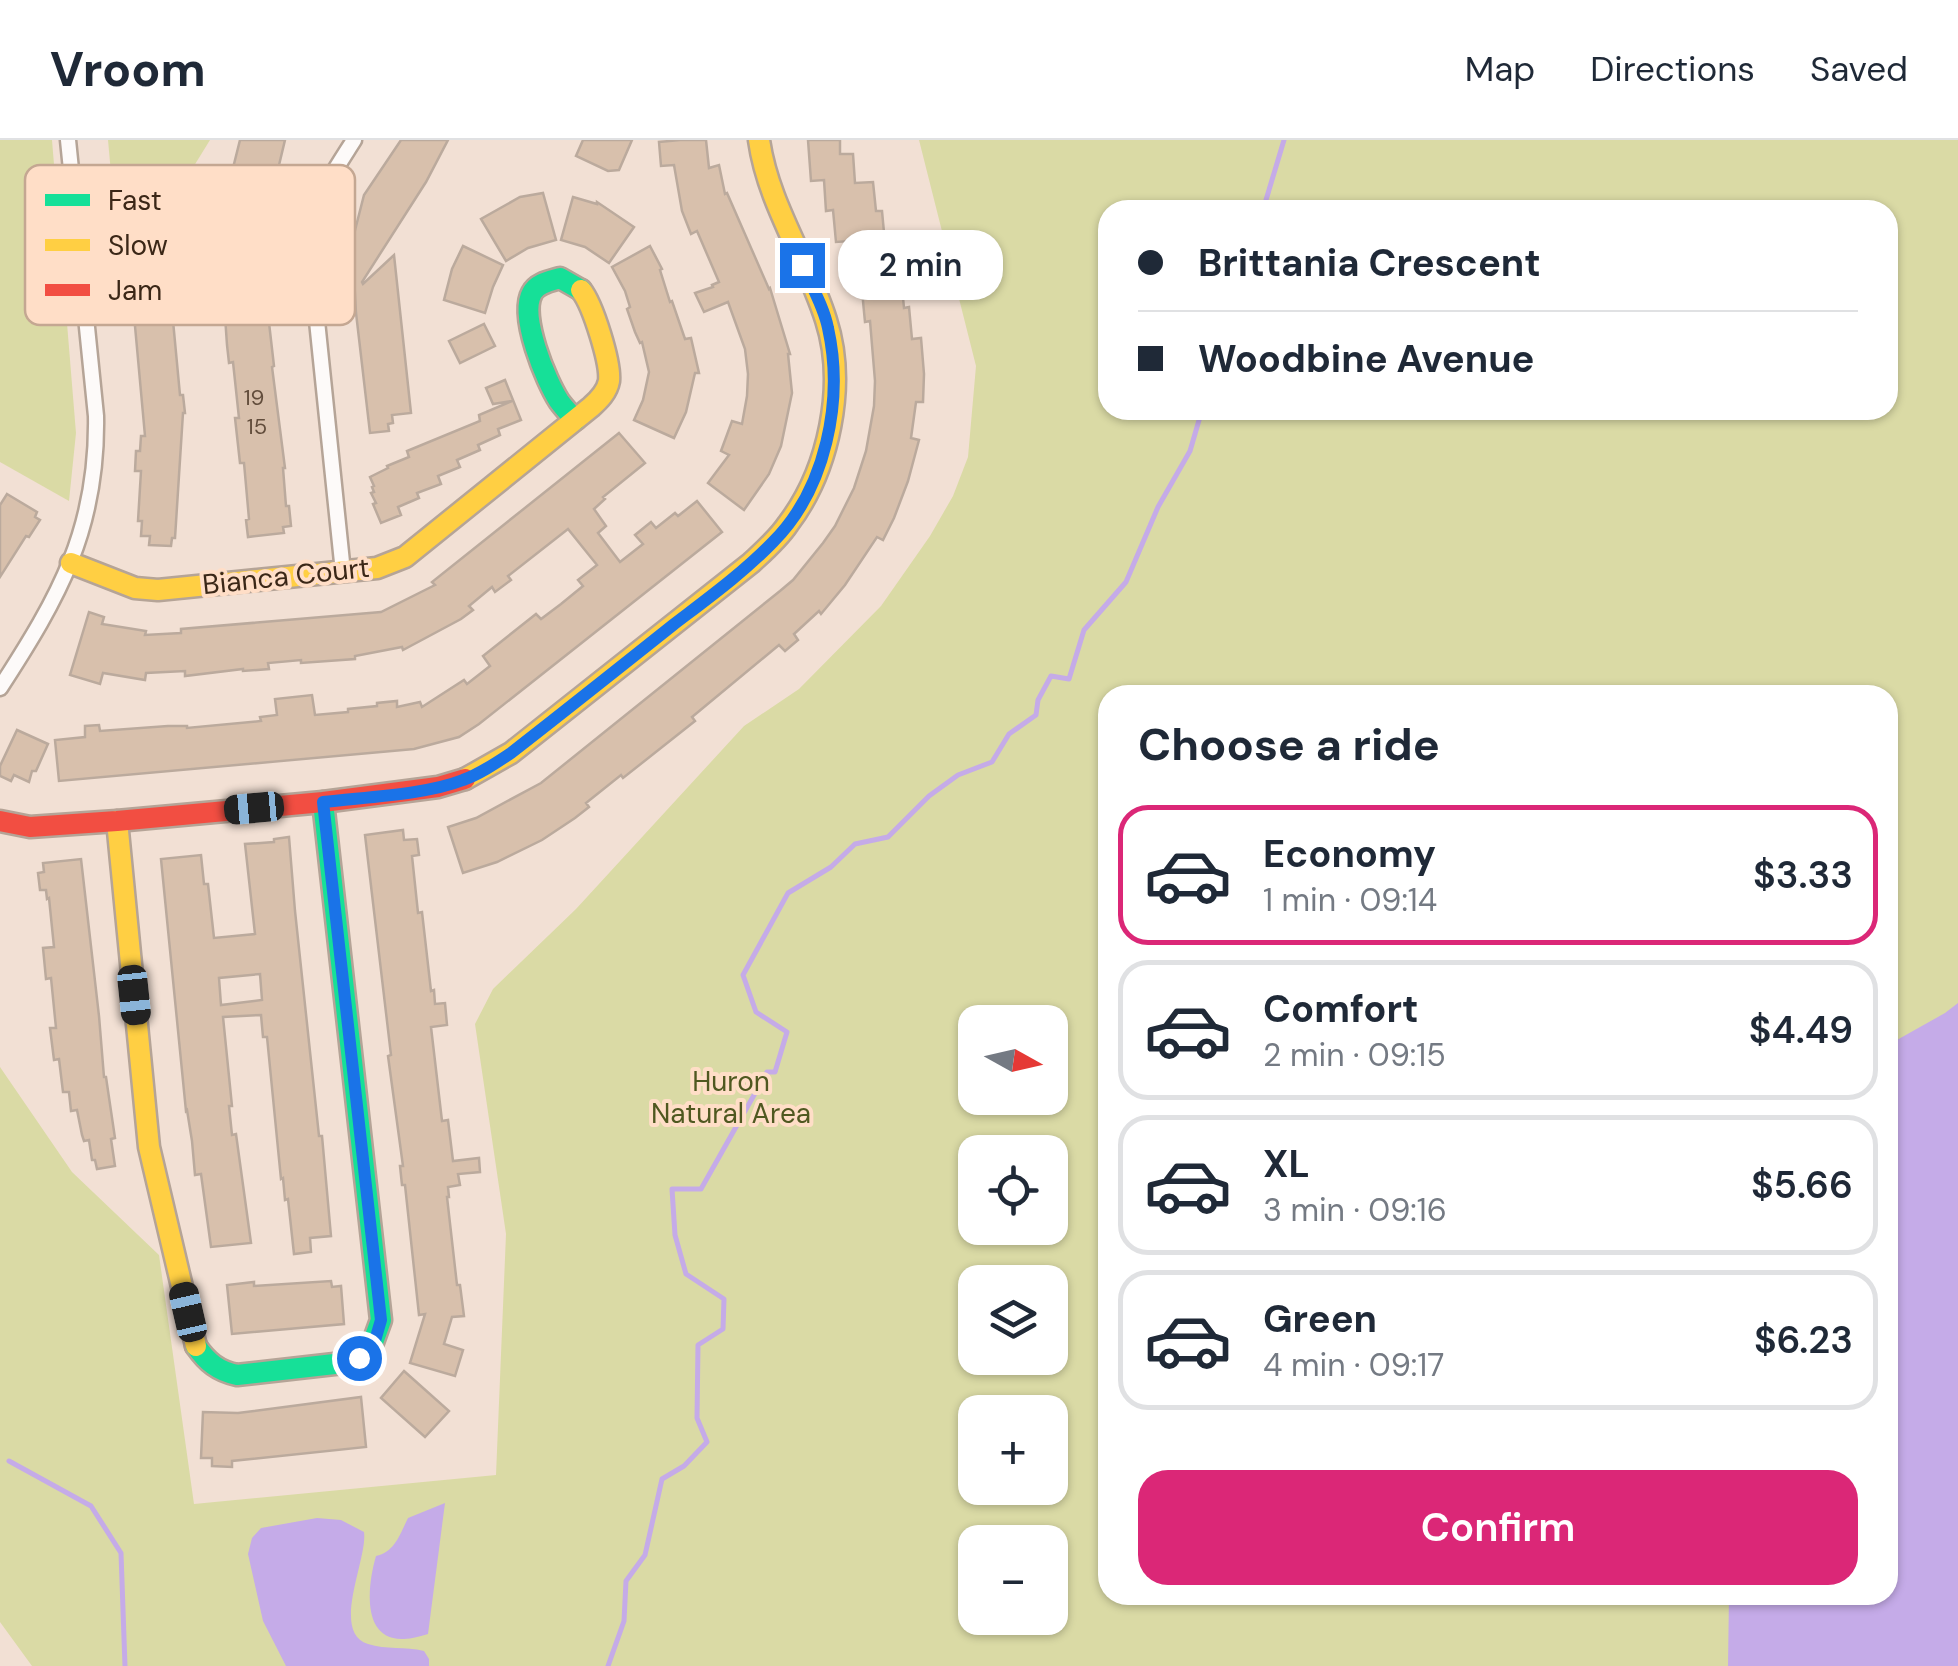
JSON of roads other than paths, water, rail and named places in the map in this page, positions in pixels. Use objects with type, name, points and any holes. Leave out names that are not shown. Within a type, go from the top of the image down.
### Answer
[{"type":"street","points":[[68,140],[71,165]]},
{"type":"street","points":[[338,165],[354,140]]},
{"type":"street","points":[[0,821],[30,826],[117,821],[323,802],[464,780],[511,753],[751,563],[794,518],[809,488],[824,448],[833,405],[834,360],[828,323],[778,206],[759,140]]},
{"type":"street","name":"Bianca Court","points":[[71,563],[146,590],[377,568],[404,557],[575,420],[602,396],[610,380],[608,365],[586,295],[560,278],[538,286],[530,297],[528,312],[538,352],[559,402],[575,420]]},
{"type":"street","points":[[0,688],[40,626],[71,563],[90,494],[97,456],[87,325]]},
{"type":"street","points":[[317,325],[342,572]]},
{"type":"street","points":[[117,821],[149,1148],[196,1346],[212,1367],[237,1374],[352,1362],[374,1344],[381,1320],[323,802]]},
{"type":"waterway","points":[[1266,200],[1284,140]]},
{"type":"waterway","points":[[608,1666],[624,1621],[626,1581],[645,1555],[662,1479],[684,1466],[707,1442],[697,1418],[698,1345],[723,1329],[724,1299],[686,1274],[675,1235],[672,1189],[701,1189],[767,1072],[775,1072],[787,1032],[756,1012],[743,975],[788,893],[831,867],[855,844],[888,837],[929,796],[958,775],[992,762],[1009,734],[1036,715],[1038,700],[1051,676],[1069,679],[1084,630],[1126,582],[1158,507],[1190,451],[1199,420]]},
{"type":"waterway","points":[[9,1461],[91,1506],[121,1553],[125,1666]]},
{"type":"park label","name":"Huron Natural Area","points":[[731,1097]]}]
